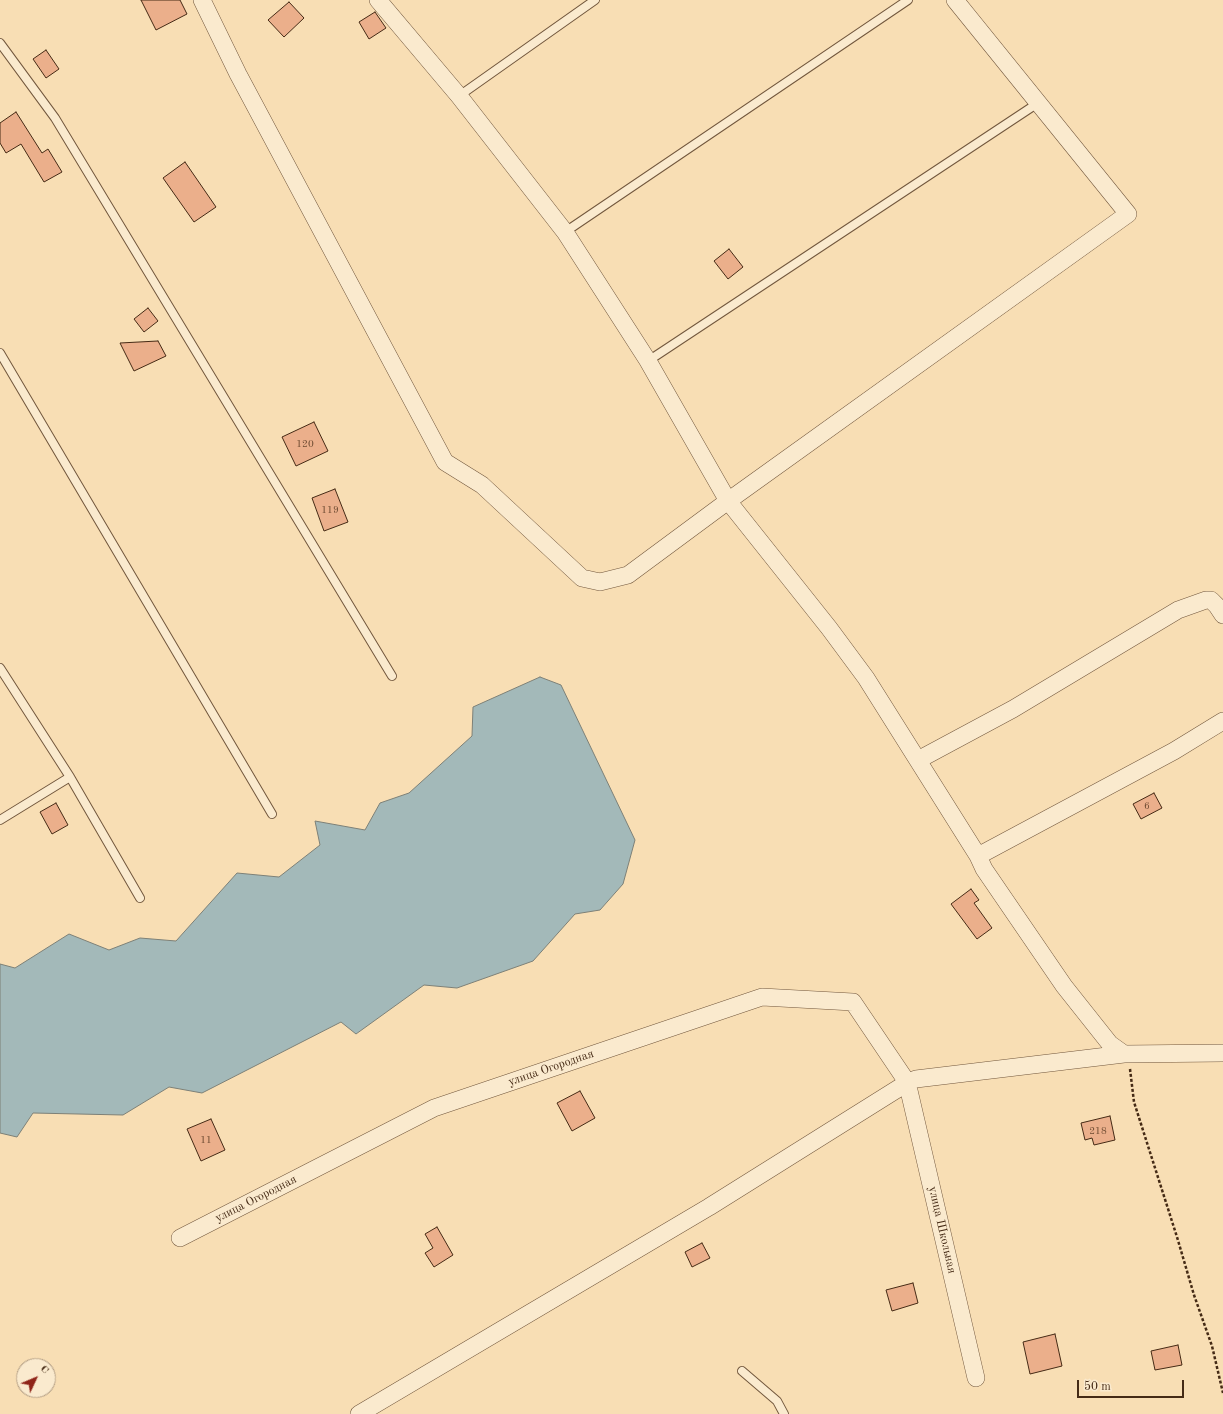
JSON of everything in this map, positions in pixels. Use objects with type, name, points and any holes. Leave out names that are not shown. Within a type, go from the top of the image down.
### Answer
[{"type":"street","points":[[202,0],[238,74],[445,462],[482,486],[582,578],[600,582],[628,575],[728,500],[1128,214],[955,0]]},
{"type":"street","points":[[378,0],[459,96],[566,232],[648,361],[728,500],[830,628],[866,678],[978,856],[984,869],[1064,986],[1110,1044],[1124,1054]]},
{"type":"street","points":[[918,760],[1013,710],[1178,610],[1206,600],[1211,600],[1223,615]]},
{"type":"street","points":[[978,856],[1174,751],[1223,721]]},
{"type":"street","name":"улица Огородная","points":[[180,1238],[434,1108],[762,997],[853,1002],[907,1082]]},
{"type":"street","points":[[360,1414],[709,1207],[907,1082],[916,1078],[1124,1054],[1223,1053]]},
{"type":"street","name":"улица Школьная","points":[[907,1082],[976,1378]]},
{"type":"lane","points":[[459,96],[595,0]]},
{"type":"lane","points":[[566,232],[908,0]]},
{"type":"lane","points":[[0,43],[55,118],[392,676]]},
{"type":"lane","points":[[648,361],[1038,103]]},
{"type":"lane","points":[[0,353],[272,814]]},
{"type":"lane","points":[[0,668],[70,777],[140,898]]},
{"type":"lane","points":[[0,820],[70,777]]},
{"type":"lane","points":[[742,1371],[777,1401],[784,1414]]},
{"type":"path","points":[[1124,1054],[1130,1069],[1134,1102],[1194,1296],[1212,1346],[1223,1393]]},
{"type":"shaded area","points":[[540,677],[561,685],[635,840],[623,884],[600,910],[575,914],[533,961],[457,988],[424,985],[356,1034],[341,1022],[202,1093],[169,1087],[123,1115],[33,1113],[17,1137],[0,1133],[0,964],[15,968],[69,934],[109,950],[140,938],[176,941],[237,873],[279,877],[320,845],[315,821],[365,830],[380,803],[409,793],[472,736],[473,707]]},
{"type":"building","points":[[141,0],[180,0],[187,14],[156,30]]},
{"type":"building","points":[[289,2],[304,18],[284,37],[268,20]]},
{"type":"building","points":[[375,12],[386,28],[369,39],[359,22]]},
{"type":"building","points":[[46,50],[59,69],[46,78],[33,59]]},
{"type":"building","points":[[16,112],[42,153],[48,149],[62,172],[44,182],[21,144],[6,153],[0,143],[0,123]]},
{"type":"building","points":[[185,162],[216,207],[194,222],[163,178]]},
{"type":"building","points":[[729,249],[743,267],[728,279],[714,261]]},
{"type":"building","points":[[148,308],[158,321],[144,332],[134,319]]},
{"type":"building","points":[[158,341],[166,356],[134,371],[120,343]]},
{"type":"building","points":[[314,422],[328,451],[296,466],[282,437]]},
{"type":"building","points":[[335,489],[348,522],[324,531],[312,498]]},
{"type":"building","points":[[1154,793],[1162,808],[1141,819],[1133,804]]},
{"type":"building","points":[[56,803],[68,825],[52,834],[40,812]]},
{"type":"building","points":[[971,889],[979,900],[974,903],[992,928],[977,939],[951,904]]},
{"type":"building","points":[[580,1091],[595,1118],[572,1131],[557,1103]]},
{"type":"building","points":[[1110,1116],[1115,1140],[1094,1145],[1092,1138],[1085,1140],[1081,1123]]},
{"type":"building","points":[[211,1119],[225,1150],[201,1161],[187,1129]]},
{"type":"building","points":[[437,1227],[453,1255],[434,1267],[425,1253],[433,1248],[425,1234]]},
{"type":"building","points":[[702,1243],[710,1258],[692,1267],[685,1252]]},
{"type":"building","points":[[913,1283],[918,1303],[892,1311],[886,1290]]},
{"type":"building","points":[[1055,1334],[1062,1366],[1030,1374],[1023,1342]]},
{"type":"building","points":[[1178,1345],[1182,1365],[1155,1370],[1151,1351]]}]
